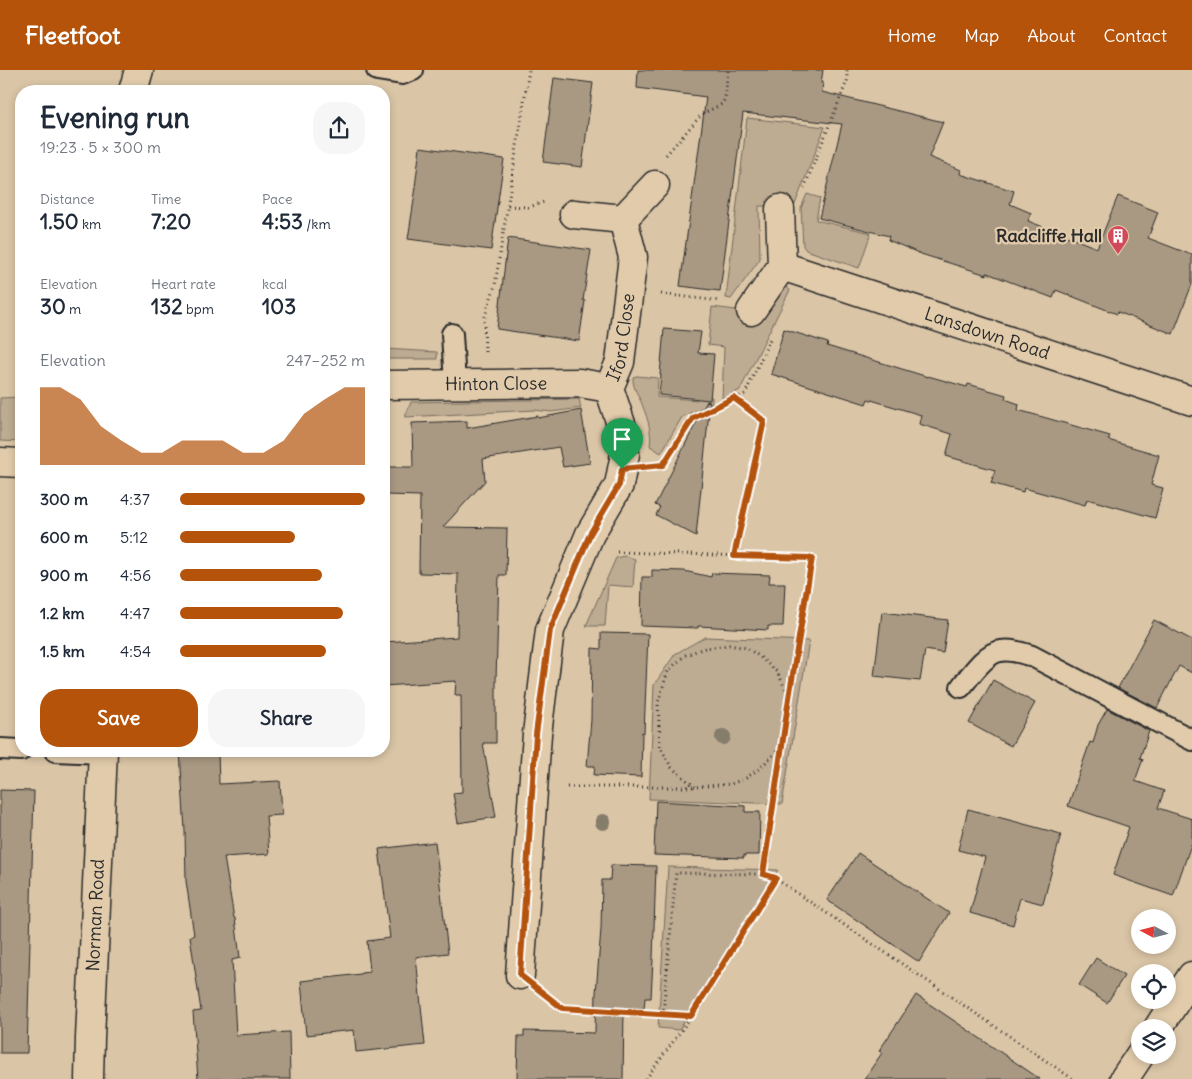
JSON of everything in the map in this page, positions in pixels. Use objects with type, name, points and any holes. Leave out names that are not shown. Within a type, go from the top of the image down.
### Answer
[{"type":"main road","points":[[135,85],[139,70]]},
{"type":"main road","points":[[574,214],[623,219],[655,185]]},
{"type":"main road","points":[[751,311],[782,266],[780,209]]},
{"type":"main road","name":"Iford Close","points":[[520,975],[536,734],[550,630],[590,534],[619,485],[625,454],[622,427],[609,388],[620,362],[632,257],[623,219]]},
{"type":"main road","name":"Lansdown Road","points":[[782,266],[1192,401]]},
{"type":"main road","name":"Hinton Close","points":[[390,385],[580,383],[609,388]]},
{"type":"main road","points":[[0,462],[15,463]]},
{"type":"main road","name":"Norman Road","points":[[89,1079],[103,757]]},
{"type":"main road","points":[[1164,1019],[1192,976]]},
{"type":"main road","points":[[1124,1079],[1134,1064]]},
{"type":"lane","points":[[377,70],[402,74],[413,70]]},
{"type":"lane","points":[[452,334],[455,384]]},
{"type":"lane","points":[[961,687],[983,660],[999,650],[1016,651],[1032,656],[1192,740]]},
{"type":"lane","points":[[0,749],[15,750]]},
{"type":"path","points":[[486,384],[484,320],[496,285],[529,70]]},
{"type":"path","points":[[622,469],[663,465],[693,418],[745,394],[773,333]]},
{"type":"path","points":[[734,398],[764,421],[734,556]]},
{"type":"path","points":[[583,551],[812,558],[763,874]]},
{"type":"path","points":[[695,787],[671,767],[660,746],[658,702],[668,671],[679,660],[685,655],[705,648],[730,645],[747,648],[778,673],[789,698]]},
{"type":"path","points":[[532,787],[695,787],[731,784],[746,778],[760,768],[782,745]]},
{"type":"path","points":[[663,1014],[676,873],[763,874],[776,878],[1073,1079]]},
{"type":"path","points":[[646,1079],[691,1016],[776,878]]},
{"type":"path","points":[[520,975],[562,1008],[691,1016]]},
{"type":"shaded area","points":[[747,118],[825,127],[794,207],[759,206],[760,259],[731,299],[726,298]]},
{"type":"shaded area","points":[[807,194],[820,198],[816,220],[871,233],[859,268],[806,250],[803,246],[801,208]]},
{"type":"shaded area","points":[[786,287],[790,290],[740,390],[722,399],[724,347],[708,345],[712,307],[736,310],[740,305],[763,319]]},
{"type":"shaded area","points":[[390,349],[437,352],[437,359],[390,359]]},
{"type":"shaded area","points":[[633,377],[658,378],[657,397],[697,400],[698,396],[712,397],[712,403],[682,417],[661,453],[650,446],[648,421],[634,385]]},
{"type":"shaded area","points":[[15,397],[15,442],[0,441],[0,398]]},
{"type":"shaded area","points":[[579,399],[581,408],[551,412],[535,410],[405,417],[411,402]]},
{"type":"shaded area","points":[[624,556],[635,559],[633,587],[608,585],[605,626],[586,626],[616,558]]},
{"type":"shaded area","points":[[705,637],[809,641],[782,804],[649,799],[654,685],[675,654]]},
{"type":"shaded area","points":[[668,867],[778,870],[679,1030],[658,1028]]},
{"type":"building","points":[[638,70],[823,70],[822,92],[943,122],[929,157],[961,170],[960,174],[1014,191],[1010,204],[1031,213],[1028,221],[1097,248],[1118,196],[1158,212],[1148,238],[1192,255],[1192,284],[1173,334],[1056,290],[1053,298],[987,273],[987,275],[921,254],[888,240],[889,236],[819,218],[842,124],[743,113],[720,291],[680,286],[706,97],[637,88]]},
{"type":"building","points":[[554,78],[593,83],[582,167],[543,162]]},
{"type":"building","points":[[420,147],[504,159],[491,250],[408,239]]},
{"type":"building","points":[[508,238],[591,250],[579,341],[497,329]]},
{"type":"building","points":[[664,329],[701,332],[698,353],[714,354],[710,400],[659,395]]},
{"type":"building","points":[[784,329],[828,343],[827,346],[928,377],[967,387],[968,384],[1006,395],[1005,399],[1019,404],[1018,410],[1110,436],[1108,440],[1159,455],[1151,485],[1163,488],[1155,518],[1087,499],[1085,505],[1024,488],[1023,492],[991,483],[995,470],[946,456],[952,434],[919,424],[921,415],[868,399],[866,404],[771,374]]},
{"type":"building","points":[[707,401],[710,402],[696,536],[656,515],[660,507],[655,505]]},
{"type":"building","points":[[581,410],[590,463],[563,467],[559,447],[483,459],[485,481],[443,527],[507,528],[506,575],[499,575],[496,743],[483,743],[496,817],[458,823],[453,793],[462,792],[461,695],[455,695],[456,681],[390,686],[390,642],[457,637],[458,574],[419,573],[420,496],[390,495],[390,467],[413,467],[412,423],[467,421],[467,428],[538,416],[538,418]]},
{"type":"building","points":[[652,570],[684,571],[711,577],[712,573],[770,575],[769,583],[785,583],[783,626],[768,626],[768,630],[698,626],[698,628],[641,626],[642,577],[652,577]]},
{"type":"building","points":[[882,612],[948,620],[943,653],[925,650],[920,681],[874,676]]},
{"type":"building","points":[[1154,620],[1192,640],[1192,673],[1179,666],[1157,708],[1118,688]]},
{"type":"building","points":[[601,633],[648,634],[641,777],[594,775],[595,766],[587,766],[591,720],[592,648],[601,649]]},
{"type":"building","points":[[993,680],[1035,703],[1011,746],[969,723]]},
{"type":"building","points":[[1107,709],[1149,731],[1140,758],[1143,759],[1135,781],[1164,791],[1158,808],[1192,819],[1192,842],[1173,896],[1113,875],[1129,827],[1068,806],[1090,742],[1093,743],[1098,725]]},
{"type":"building","points":[[180,757],[218,757],[219,784],[280,781],[282,815],[266,816],[269,854],[224,857],[240,958],[232,960],[236,1035],[289,1032],[290,1079],[198,1079],[193,1012],[201,1011],[190,936],[194,935],[186,881]]},
{"type":"building","points":[[0,790],[34,791],[27,1053],[0,1053]]},
{"type":"building","points":[[656,801],[745,806],[745,812],[760,812],[759,855],[744,855],[744,858],[654,855]]},
{"type":"building","points":[[968,809],[1061,834],[1043,904],[1020,898],[1013,925],[970,913],[985,857],[958,850]]},
{"type":"building","points":[[435,842],[448,953],[416,957],[425,1045],[356,1052],[354,1030],[306,1035],[301,981],[370,972],[367,941],[390,938],[379,849]]},
{"type":"building","points":[[858,853],[949,913],[919,962],[827,900]]},
{"type":"building","points":[[611,865],[656,866],[651,998],[645,998],[644,1009],[624,1008],[623,1079],[517,1079],[518,1036],[524,1036],[524,1031],[595,1033],[602,880],[610,880]]},
{"type":"building","points":[[1096,958],[1124,976],[1107,1003],[1079,985]]},
{"type":"building","points":[[916,995],[1040,1079],[864,1079],[882,1053],[879,1051]]},
{"type":"place","name":"Radcliffe Hall","points":[[1118,255]]},
{"type":"route","points":[[734,398],[764,421],[734,556],[812,558],[763,874],[776,878],[691,1016],[562,1008],[520,975],[536,734],[550,630],[590,534],[619,485],[622,469],[663,465],[693,418],[734,398]]}]
